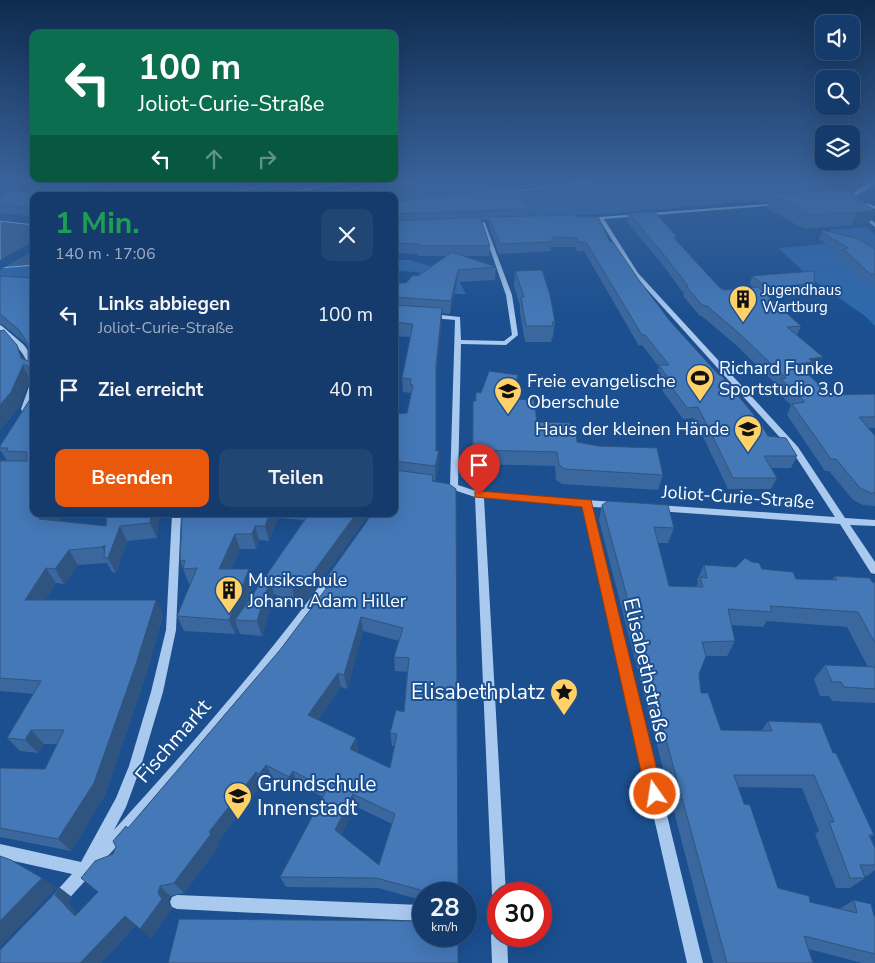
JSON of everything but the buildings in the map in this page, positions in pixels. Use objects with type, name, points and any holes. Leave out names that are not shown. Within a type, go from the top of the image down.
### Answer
[{"type":"street","points":[[457,342],[506,343],[514,335],[509,295],[484,227]]},
{"type":"street","points":[[607,227],[636,274],[780,431],[844,521],[875,570]]},
{"type":"street","points":[[421,316],[458,318],[454,487]]},
{"type":"street","points":[[0,327],[8,340],[30,349]]},
{"type":"street","points":[[21,417],[30,397]]},
{"type":"street","points":[[430,484],[454,487],[479,495],[620,505]]},
{"type":"street","points":[[479,495],[498,882]]},
{"type":"street","name":"Elisabethstraße","points":[[587,503],[695,963]]},
{"type":"street","name":"Joliot-Curie-Straße","points":[[649,507],[875,523]]},
{"type":"street","name":"Fischmarkt","points":[[86,870],[85,868],[121,802],[135,766],[157,692],[171,630],[176,517]]},
{"type":"street","points":[[289,637],[336,572]]},
{"type":"street","name":"Fischmarkt","points":[[86,870],[237,700],[289,637]]},
{"type":"street","points":[[0,851],[86,870]]},
{"type":"street","points":[[45,914],[86,870],[118,858]]},
{"type":"street","points":[[177,902],[412,914]]},
{"type":"street","points":[[499,947],[500,963]]},
{"type":"shaded area","points":[[0,227],[30,227],[30,265],[0,268]]},
{"type":"shaded area","points":[[868,227],[875,235],[875,326],[865,316],[814,281],[778,248],[848,242],[829,230]]},
{"type":"shaded area","points":[[398,260],[409,260],[455,273],[466,294],[454,294],[433,274],[398,270]]},
{"type":"shaded area","points":[[30,265],[30,278],[0,278],[0,270]]},
{"type":"pier","points":[[30,243],[30,252],[0,270],[0,260]]},
{"type":"place","name":"Jugendhaus Wartburg","points":[[743,323]]},
{"type":"place","name":"Richard Funke Sportstudio 3.0","points":[[700,402]]},
{"type":"place","name":"Freie evangelische Oberschule","points":[[508,415]]},
{"type":"place","name":"Haus der kleinen Hände","points":[[748,453]]},
{"type":"place","name":"Musikschule Johann Adam Hiller","points":[[229,614]]},
{"type":"place","name":"Elisabethplatz","points":[[564,716]]},
{"type":"place","name":"Grundschule Innenstadt","points":[[238,820]]},
{"type":"route","points":[[479,495],[587,503],[655,794]]}]
